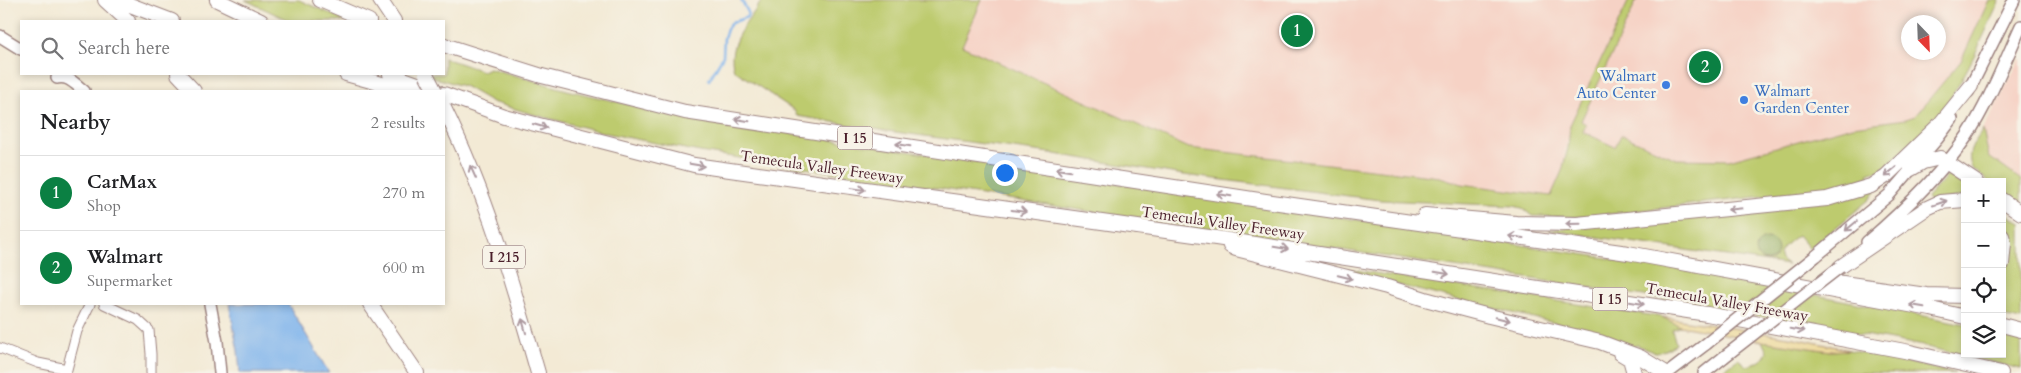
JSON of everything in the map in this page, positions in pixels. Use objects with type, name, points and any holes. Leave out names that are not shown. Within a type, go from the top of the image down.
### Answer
[{"type":"highway","points":[[105,0],[127,20]]},
{"type":"highway","points":[[117,0],[169,20]]},
{"type":"highway","points":[[217,0],[258,20]]},
{"type":"highway","points":[[320,0],[367,20]]},
{"type":"highway","points":[[380,0],[393,20]]},
{"type":"highway","name":"Temecula Valley Freeway","points":[[445,45],[542,76],[685,112],[1272,202],[1628,253],[1922,307],[1961,316]]},
{"type":"highway","points":[[179,75],[193,90]]},
{"type":"highway","points":[[350,75],[403,90]]},
{"type":"highway","points":[[393,75],[433,90]]},
{"type":"highway","points":[[427,75],[435,90]]},
{"type":"highway","points":[[1272,202],[1516,223],[1577,224],[1827,200],[1871,186],[1886,176],[1940,124],[1971,86]]},
{"type":"highway","name":"Temecula Valley Freeway","points":[[445,94],[504,116],[694,165],[1216,238],[1707,314],[1901,350],[2001,373]]},
{"type":"highway","points":[[445,101],[504,116]]},
{"type":"highway","name":"I 215","points":[[445,110],[478,183],[492,222],[538,373]]},
{"type":"highway","points":[[1911,169],[1932,158],[1940,158],[1970,178]]},
{"type":"highway","points":[[1840,267],[1927,208],[1940,202],[1961,200]]},
{"type":"highway","points":[[2006,203],[2021,213]]},
{"type":"highway","points":[[1216,238],[1236,249],[1388,287],[1472,311],[1600,342],[1640,357],[1667,373]]},
{"type":"highway","points":[[1628,253],[1926,295],[1961,296]]},
{"type":"highway","points":[[371,305],[417,373]]},
{"type":"highway","points":[[2006,327],[2021,330]]},
{"type":"highway","points":[[1600,342],[1630,359],[1634,373]]},
{"type":"main road","points":[[1667,373],[1816,256],[1888,195],[1937,139],[1959,109],[2014,0]]},
{"type":"main road","points":[[1704,373],[1840,267],[1902,212],[1947,162],[1967,136],[1981,113],[2021,26]]},
{"type":"main road","points":[[0,36],[20,48]]},
{"type":"main road","points":[[74,75],[93,90]]},
{"type":"main road","points":[[53,76],[72,90]]},
{"type":"main road","points":[[53,76],[64,77],[83,90]]},
{"type":"main road","points":[[210,305],[220,373]]},
{"type":"street","points":[[0,348],[38,363],[66,371],[77,331],[90,305]]},
{"type":"street","points":[[106,305],[138,320],[149,330],[152,354],[151,373]]},
{"type":"shaded area","points":[[982,0],[2000,0],[1968,69],[1909,130],[1684,178],[1570,126],[1562,171],[1552,196],[1462,184],[1440,177],[1189,148],[961,46]]},
{"type":"shaded area","points":[[2021,58],[2021,180],[1989,157],[1983,130]]},
{"type":"green space","points":[[245,0],[299,0],[345,20],[288,20]]},
{"type":"green space","points":[[762,0],[982,0],[962,46],[1189,148],[1440,177],[1462,184],[1551,196],[1562,171],[1568,148],[1570,125],[1629,0],[1637,0],[1581,121],[1586,124],[1583,132],[1615,147],[1621,135],[1676,159],[1729,160],[1853,126],[1906,119],[1915,116],[1961,61],[1989,0],[2000,0],[1970,65],[1942,110],[1926,130],[1908,147],[1877,172],[1868,173],[1870,177],[1835,188],[1583,217],[1532,216],[1522,208],[1514,206],[1380,200],[1184,175],[797,116],[794,110],[734,70],[732,60],[735,42]]},
{"type":"green space","points":[[445,58],[483,71],[489,68],[567,90],[677,116],[1698,272],[1961,323],[1961,355],[1914,344],[1677,301],[700,152],[606,133],[532,114],[492,102],[466,87],[430,75],[445,75]]},
{"type":"green space","points":[[1983,130],[1989,157],[2021,180],[2021,203],[2006,193],[2006,178],[1984,178],[1972,168],[1970,153]]},
{"type":"green space","points":[[1949,176],[1961,183],[1961,197],[1930,201],[1927,198]]},
{"type":"green space","points":[[1876,190],[1870,199],[1810,249],[1798,235],[1790,241],[1780,253],[1780,258],[1788,265],[1549,230]]},
{"type":"green space","points":[[2006,214],[2021,223],[2021,320],[2006,317]]},
{"type":"green space","points":[[1767,239],[1775,242],[1778,250],[1775,258],[1767,261],[1759,258],[1756,250],[1759,242]]},
{"type":"green space","points":[[1348,269],[1662,317],[1680,326],[1672,330],[1676,344],[1661,352],[1653,352],[1637,345],[1632,347],[1580,329],[1436,295],[1347,271]]},
{"type":"green space","points":[[2006,334],[2021,337],[2021,369],[1974,358],[2006,358]]},
{"type":"green space","points":[[1762,341],[1830,351],[1849,350],[1955,373],[1719,373],[1738,359],[1747,366],[1761,360],[1767,352]]},
{"type":"sand","points":[[1662,317],[1795,338],[1849,350],[1830,351],[1762,341],[1680,326]]},
{"type":"water","points":[[229,305],[289,305],[329,373],[240,373]]},
{"type":"waterway","points":[[709,80],[723,56],[724,38],[727,29],[731,23],[747,17],[748,12],[741,0]]},
{"type":"place","name":"CarMax","points":[[1297,31]]},
{"type":"place","name":"Walmart","points":[[1705,67]]},
{"type":"place","name":"Walmart Auto Center","points":[[1666,85]]},
{"type":"place","name":"Walmart Garden Center","points":[[1744,100]]}]
